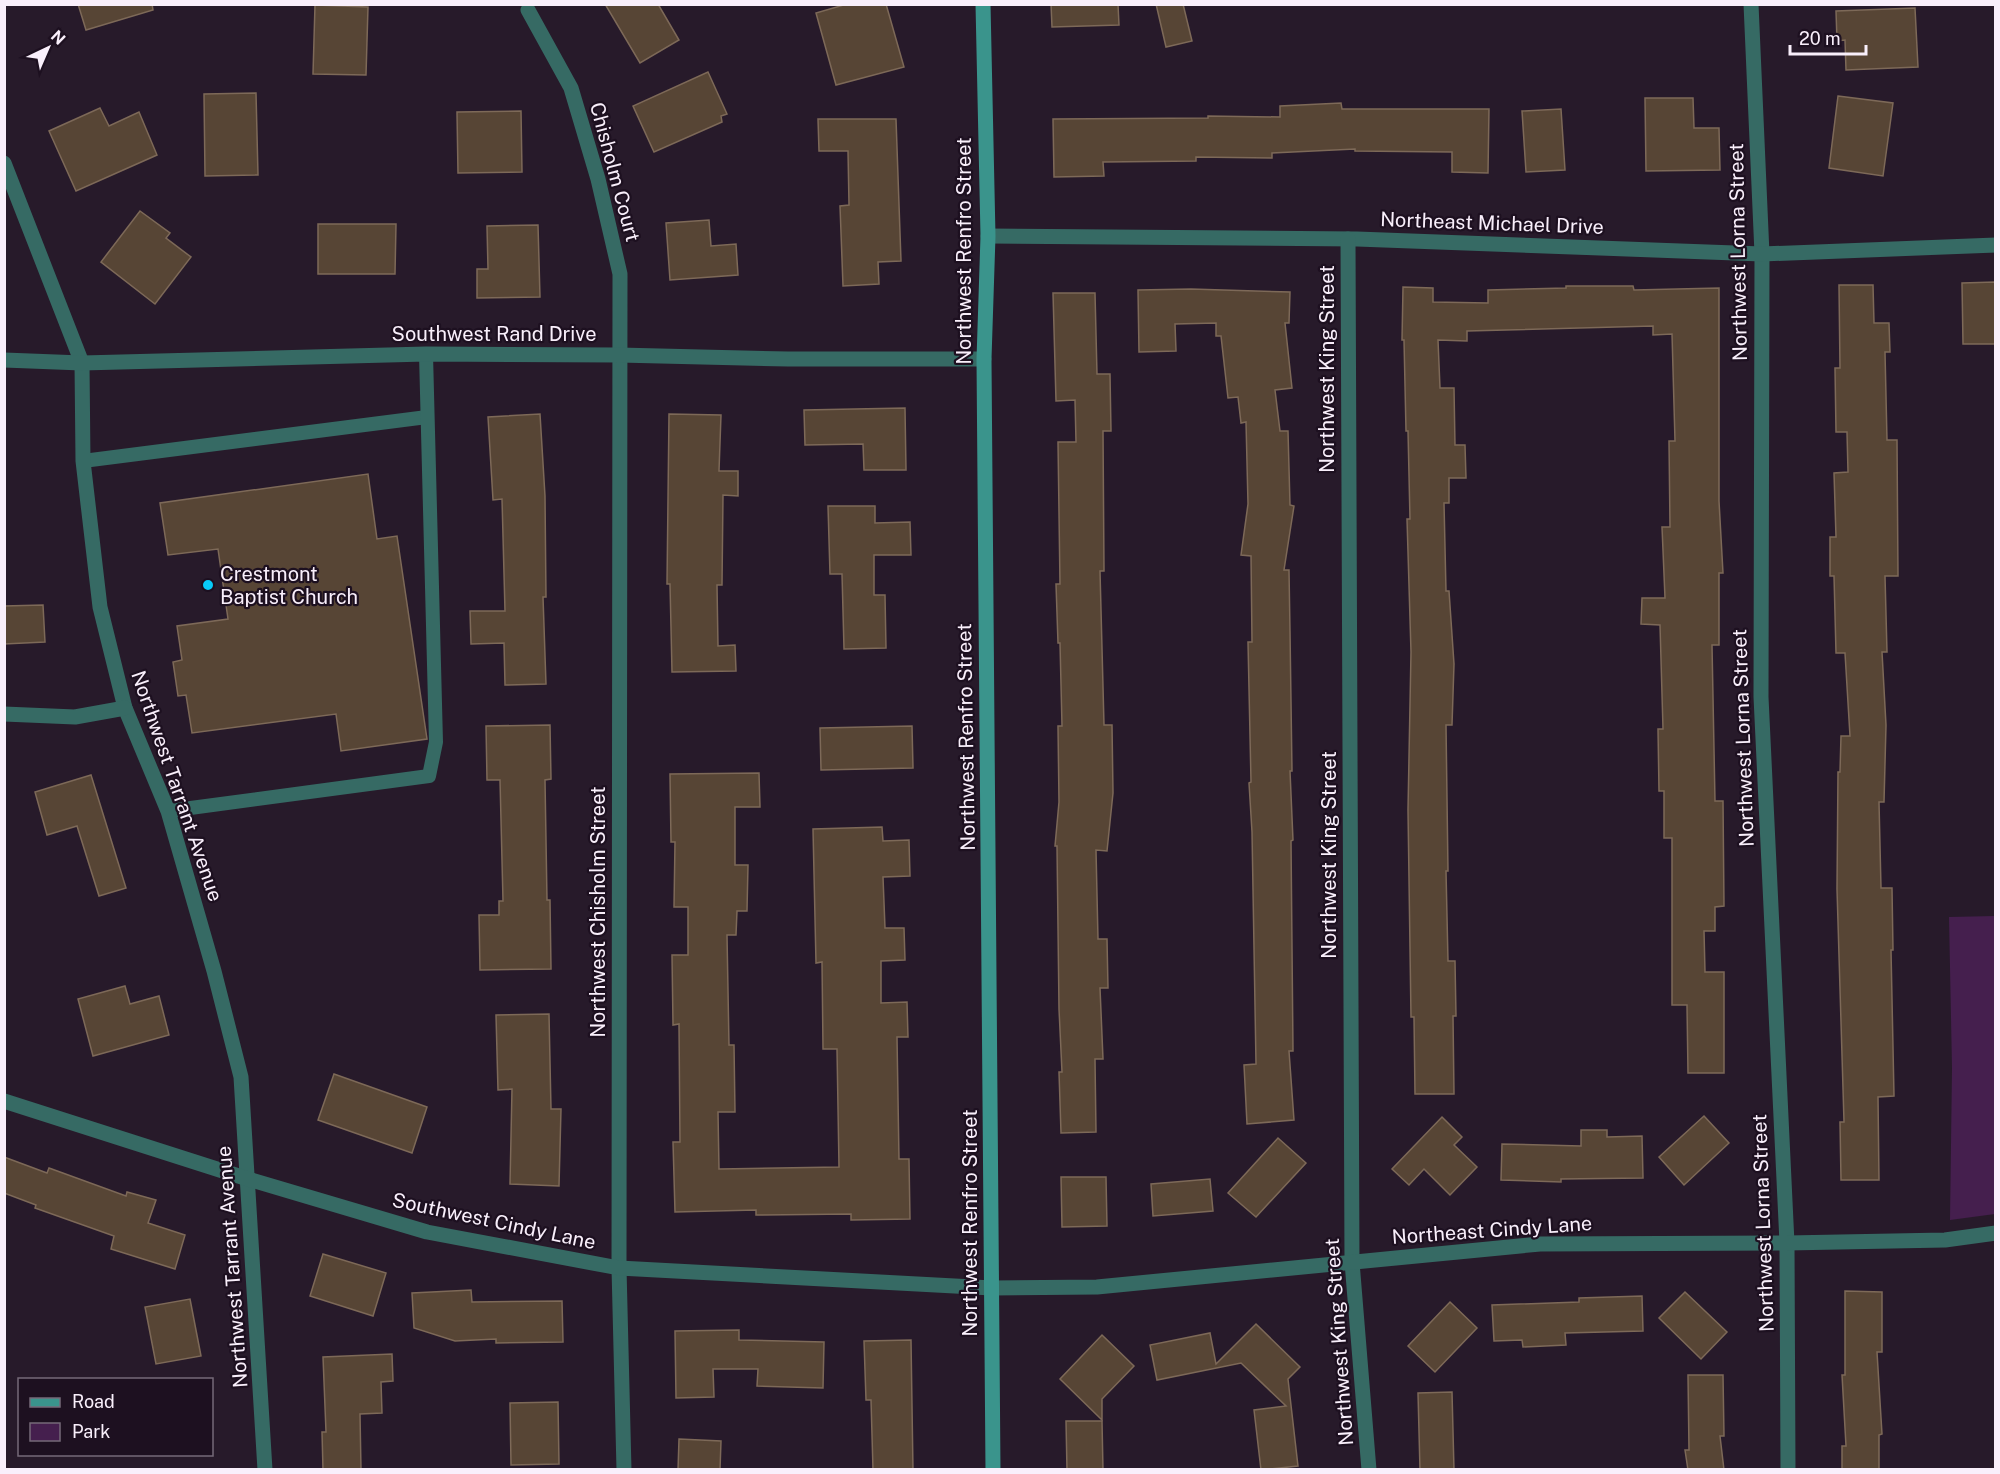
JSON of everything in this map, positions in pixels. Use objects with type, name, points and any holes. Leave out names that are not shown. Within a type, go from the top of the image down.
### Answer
[{"type":"main road","name":"Northwest Renfro Street","points":[[982,4],[988,236],[984,358],[993,1470]]},
{"type":"street","name":"Northwest Lorna Street","points":[[1751,4],[1762,254],[1761,697],[1787,1243],[1788,1470]]},
{"type":"street","name":"Chisholm Court","points":[[528,10],[571,88],[598,179],[620,273],[619,355]]},
{"type":"street","name":"Northwest Tarrant Avenue","points":[[4,163],[82,363],[83,461],[100,608],[125,708],[168,811],[214,971],[241,1077],[265,1470]]},
{"type":"street","name":"Northeast Michael Drive","points":[[988,236],[1348,239],[1762,254],[1995,245]]},
{"type":"street","name":"Northwest King Street","points":[[1348,239],[1352,1262],[1369,1470]]},
{"type":"street","name":"Southwest Rand Drive","points":[[4,360],[82,363],[426,354],[788,359],[984,358]]},
{"type":"street","name":"Northwest Chisholm Street","points":[[619,355],[619,1268],[624,1470]]},
{"type":"street","points":[[4,714],[75,717],[125,708]]},
{"type":"street","name":"Southwest Cindy Lane","points":[[4,1101],[248,1179],[427,1232],[619,1268],[992,1288]]},
{"type":"street","name":"Northeast Cindy Lane","points":[[992,1288],[1097,1287],[1540,1244],[1787,1243],[1945,1239],[1995,1233]]},
{"type":"lane","points":[[168,811],[429,776],[436,742],[426,354]]},
{"type":"lane","points":[[83,461],[427,417]]},
{"type":"green space","points":[[1995,916],[1995,1214],[1950,1220],[1952,1068],[1949,917]]},
{"type":"building","points":[[78,4],[152,4],[153,10],[86,30]]},
{"type":"building","points":[[605,4],[658,4],[679,40],[640,63]]},
{"type":"building","points":[[847,4],[886,4],[904,67],[836,85],[816,13]]},
{"type":"building","points":[[1051,4],[1118,4],[1119,25],[1052,27]]},
{"type":"building","points":[[1156,4],[1183,4],[1192,41],[1166,47]]},
{"type":"building","points":[[315,5],[368,7],[366,75],[313,74]]},
{"type":"building","points":[[1915,8],[1918,67],[1846,70],[1845,40],[1837,41],[1836,11]]},
{"type":"building","points":[[708,72],[727,114],[721,116],[722,122],[654,152],[633,106]]},
{"type":"building","points":[[256,93],[258,175],[205,176],[204,94]]},
{"type":"building","points":[[1838,96],[1893,103],[1883,176],[1829,168]]},
{"type":"building","points":[[1645,98],[1693,98],[1694,128],[1719,128],[1720,170],[1646,171]]},
{"type":"building","points":[[1341,103],[1342,109],[1489,109],[1488,173],[1452,172],[1452,152],[1355,151],[1355,149],[1272,153],[1272,158],[1196,157],[1196,161],[1103,162],[1104,176],[1054,177],[1053,119],[1280,117],[1280,106]]},
{"type":"building","points":[[100,108],[109,126],[139,112],[157,155],[76,191],[49,131]]},
{"type":"building","points":[[1561,109],[1565,170],[1526,172],[1522,111]]},
{"type":"building","points":[[521,111],[522,172],[458,173],[457,112]]},
{"type":"building","points":[[818,119],[896,119],[901,261],[878,262],[879,284],[843,286],[840,206],[849,205],[848,151],[819,151]]},
{"type":"building","points":[[140,211],[170,233],[166,238],[191,257],[155,304],[101,262]]},
{"type":"building","points":[[709,220],[711,246],[736,244],[738,275],[670,280],[666,223]]},
{"type":"building","points":[[318,224],[396,224],[395,274],[318,274]]},
{"type":"building","points":[[538,225],[540,297],[477,298],[477,269],[488,269],[487,226]]},
{"type":"building","points":[[1995,282],[1995,344],[1963,344],[1962,283]]},
{"type":"building","points":[[1839,285],[1873,285],[1874,323],[1889,323],[1890,352],[1885,352],[1887,440],[1897,440],[1898,576],[1885,576],[1887,652],[1882,652],[1886,725],[1884,802],[1879,802],[1881,888],[1892,888],[1894,1096],[1878,1097],[1879,1180],[1841,1180],[1840,1122],[1844,1122],[1837,889],[1838,772],[1840,772],[1841,736],[1850,736],[1845,653],[1836,653],[1834,576],[1830,576],[1830,537],[1836,537],[1834,473],[1848,472],[1847,432],[1836,432],[1835,368],[1840,368]]},
{"type":"building","points":[[1566,286],[1633,286],[1634,290],[1719,288],[1719,501],[1723,573],[1719,573],[1719,645],[1712,645],[1715,801],[1723,801],[1724,906],[1715,907],[1715,931],[1704,931],[1705,972],[1724,972],[1724,1073],[1688,1073],[1687,1005],[1672,1005],[1672,838],[1664,838],[1664,791],[1659,791],[1658,729],[1663,729],[1660,625],[1641,624],[1642,598],[1665,598],[1662,527],[1670,527],[1669,441],[1675,441],[1672,334],[1653,335],[1653,326],[1467,331],[1467,341],[1438,340],[1440,388],[1454,388],[1455,445],[1465,445],[1466,478],[1449,478],[1449,503],[1444,503],[1446,591],[1449,591],[1454,664],[1452,725],[1446,725],[1448,871],[1446,871],[1448,961],[1455,961],[1454,1094],[1415,1094],[1414,1017],[1411,1017],[1408,810],[1411,652],[1407,519],[1410,519],[1404,340],[1402,340],[1403,287],[1433,288],[1433,302],[1488,303],[1488,290],[1566,288]]},
{"type":"building","points":[[1138,290],[1290,292],[1289,323],[1285,323],[1292,388],[1275,390],[1280,431],[1288,431],[1290,505],[1294,506],[1284,570],[1289,570],[1293,1051],[1289,1051],[1294,1120],[1247,1124],[1244,1065],[1256,1064],[1249,783],[1251,782],[1248,642],[1252,642],[1251,556],[1241,555],[1248,504],[1246,422],[1241,423],[1238,397],[1228,398],[1221,336],[1216,336],[1216,323],[1175,324],[1176,351],[1139,352]]},
{"type":"building","points":[[1053,293],[1095,293],[1097,374],[1110,374],[1111,431],[1103,431],[1104,571],[1100,571],[1104,725],[1112,725],[1113,793],[1107,851],[1096,850],[1098,939],[1107,939],[1108,988],[1100,988],[1103,1059],[1095,1059],[1096,1132],[1061,1133],[1059,1072],[1062,1072],[1057,846],[1055,846],[1059,802],[1058,726],[1062,726],[1056,584],[1060,584],[1058,442],[1076,442],[1075,400],[1056,401]]},
{"type":"building","points":[[905,408],[906,470],[864,470],[863,444],[805,445],[804,410]]},
{"type":"building","points":[[540,414],[545,496],[546,597],[543,597],[546,684],[505,685],[504,643],[471,644],[470,611],[505,611],[502,499],[493,500],[488,417]]},
{"type":"building","points":[[669,414],[721,415],[719,471],[738,471],[738,496],[723,495],[722,585],[717,585],[718,646],[735,645],[736,671],[672,672],[670,584],[667,584]]},
{"type":"building","points":[[368,474],[377,539],[397,536],[427,739],[341,751],[336,714],[192,733],[186,695],[178,696],[173,662],[182,660],[177,626],[228,619],[218,549],[168,555],[160,503]]},
{"type":"building","points":[[828,506],[875,506],[875,523],[910,522],[911,555],[874,555],[874,595],[885,595],[886,648],[844,649],[842,574],[830,574]]},
{"type":"building","points":[[43,605],[45,642],[4,644],[4,606]]},
{"type":"building","points":[[550,725],[551,779],[545,780],[547,900],[550,900],[551,969],[480,970],[479,915],[499,915],[499,901],[503,901],[500,780],[487,780],[486,726]]},
{"type":"building","points":[[912,726],[913,768],[821,770],[820,728]]},
{"type":"building","points":[[759,773],[760,807],[735,807],[735,865],[748,865],[747,911],[737,911],[736,935],[727,935],[729,1045],[734,1045],[735,1112],[718,1112],[719,1169],[839,1167],[837,1049],[823,1049],[822,962],[816,963],[813,829],[882,827],[883,841],[909,840],[910,876],[883,877],[885,928],[904,928],[905,960],[881,961],[881,1003],[907,1002],[908,1037],[897,1037],[899,1159],[909,1159],[910,1219],[851,1220],[851,1214],[756,1215],[756,1210],[675,1212],[673,1142],[680,1142],[679,1024],[673,1025],[672,955],[688,955],[688,907],[674,907],[675,842],[671,842],[670,774]]},
{"type":"building","points":[[91,775],[126,888],[99,896],[77,826],[47,835],[35,792]]},
{"type":"building","points":[[125,986],[130,1004],[159,996],[169,1035],[93,1056],[78,999]]},
{"type":"building","points":[[549,1014],[551,1109],[561,1109],[559,1186],[510,1184],[512,1089],[498,1090],[496,1015]]},
{"type":"building","points":[[334,1074],[427,1107],[412,1153],[318,1120]]},
{"type":"building","points":[[1704,1116],[1729,1143],[1684,1185],[1659,1157]]},
{"type":"building","points":[[1442,1117],[1462,1137],[1454,1145],[1477,1167],[1450,1195],[1424,1169],[1409,1185],[1392,1169]]},
{"type":"building","points":[[1581,1130],[1607,1130],[1607,1137],[1642,1136],[1643,1178],[1561,1179],[1561,1182],[1501,1180],[1502,1144],[1581,1146]]},
{"type":"building","points":[[1278,1138],[1306,1163],[1256,1217],[1228,1193]]},
{"type":"building","points":[[4,1157],[47,1173],[49,1168],[126,1196],[127,1192],[156,1200],[148,1223],[185,1235],[175,1269],[111,1249],[114,1236],[35,1208],[36,1205],[4,1193]]},
{"type":"building","points":[[1061,1177],[1106,1177],[1107,1226],[1062,1227]]},
{"type":"building","points":[[1210,1179],[1213,1211],[1153,1216],[1151,1184]]},
{"type":"building","points":[[323,1254],[386,1273],[373,1316],[310,1296]]},
{"type":"building","points":[[471,1290],[472,1302],[562,1301],[563,1342],[496,1343],[496,1339],[455,1341],[414,1328],[412,1293]]},
{"type":"building","points":[[1845,1291],[1882,1292],[1882,1352],[1877,1352],[1882,1434],[1879,1435],[1879,1470],[1842,1470],[1842,1446],[1846,1446],[1842,1375],[1845,1375]]},
{"type":"building","points":[[1685,1292],[1727,1332],[1701,1359],[1659,1318]]},
{"type":"building","points":[[1642,1296],[1643,1331],[1565,1333],[1566,1345],[1523,1347],[1522,1340],[1494,1341],[1492,1305],[1579,1302],[1579,1298]]},
{"type":"building","points":[[190,1299],[201,1356],[156,1364],[145,1307]]},
{"type":"building","points":[[1450,1302],[1477,1328],[1435,1372],[1408,1346]]},
{"type":"building","points":[[1256,1324],[1300,1367],[1288,1379],[1298,1466],[1261,1470],[1254,1410],[1286,1406],[1241,1363],[1157,1380],[1150,1345],[1210,1333],[1216,1364]]},
{"type":"building","points":[[739,1330],[739,1340],[824,1342],[823,1388],[757,1386],[758,1369],[713,1369],[714,1397],[676,1398],[675,1331]]},
{"type":"building","points":[[1102,1335],[1134,1366],[1102,1399],[1102,1420],[1060,1379]]},
{"type":"building","points":[[911,1340],[913,1470],[873,1470],[871,1400],[866,1400],[864,1341]]},
{"type":"building","points":[[392,1354],[393,1381],[381,1382],[382,1413],[360,1414],[361,1470],[323,1470],[322,1432],[326,1432],[323,1357]]},
{"type":"building","points":[[1688,1375],[1723,1375],[1724,1436],[1720,1436],[1724,1470],[1688,1470],[1685,1450],[1689,1450]]},
{"type":"building","points":[[1452,1392],[1454,1470],[1420,1470],[1418,1393]]},
{"type":"building","points":[[558,1402],[559,1464],[511,1465],[510,1403]]},
{"type":"building","points":[[1066,1421],[1102,1421],[1103,1470],[1067,1470]]},
{"type":"building","points":[[679,1439],[721,1441],[720,1470],[678,1470]]},
{"type":"place","name":"Crestmont Baptist Church","points":[[208,585]]}]
